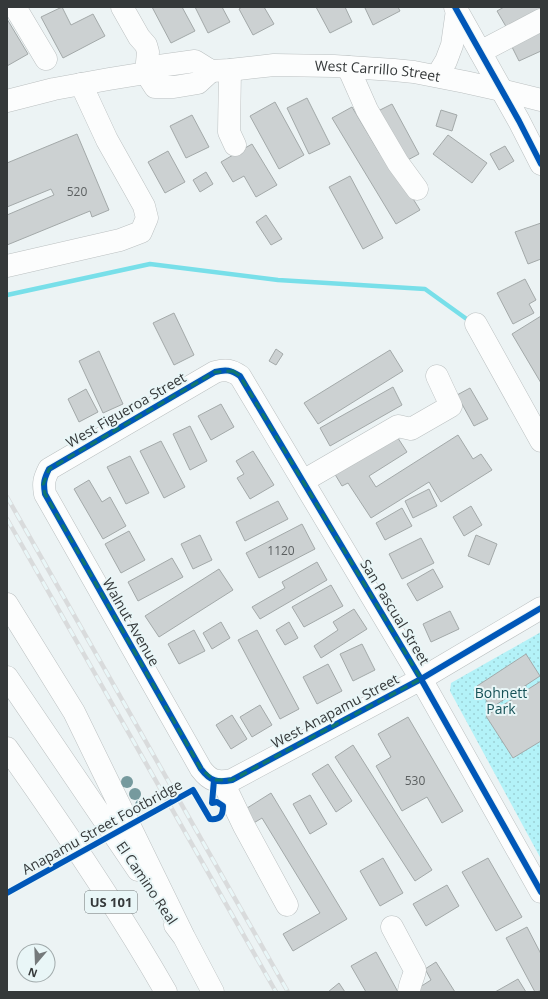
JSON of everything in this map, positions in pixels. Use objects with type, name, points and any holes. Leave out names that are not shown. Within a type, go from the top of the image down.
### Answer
[{"type":"main road","points":[[15,7],[46,59]]},
{"type":"main road","points":[[122,7],[139,38],[146,45],[148,52],[146,73],[155,87],[198,83],[221,71],[229,132],[235,145]]},
{"type":"main road","points":[[456,9],[541,164]]},
{"type":"main road","points":[[437,76],[446,61],[452,45],[456,9]]},
{"type":"main road","points":[[480,52],[541,20]]},
{"type":"main road","name":"West Carrillo Street","points":[[221,71],[274,65],[348,67],[401,71],[437,76],[541,100]]},
{"type":"main road","points":[[348,67],[367,110],[398,163],[417,189]]},
{"type":"main road","points":[[7,101],[54,89],[146,73]]},
{"type":"main road","points":[[7,266],[120,240],[141,232],[147,218],[144,206],[107,140],[81,84]]},
{"type":"main road","points":[[476,324],[541,441]]},
{"type":"main road","name":"West Figueroa Street","points":[[43,485],[44,478],[49,469],[215,372],[224,370],[233,371]]},
{"type":"main road","name":"San Pascual Street","points":[[233,371],[240,376],[421,679],[541,892]]},
{"type":"main road","points":[[303,481],[398,426],[411,429],[451,406],[437,376]]},
{"type":"main road","name":"Walnut Avenue","points":[[43,485],[45,494],[201,770],[206,776],[223,782]]},
{"type":"main road","points":[[7,604],[74,712],[184,937]]},
{"type":"main road","name":"West Anapamu Street","points":[[223,782],[232,780],[421,679],[541,608]]},
{"type":"main road","name":"El Camino Real","points":[[7,678],[184,937],[213,992]]},
{"type":"main road","name":"US 101","points":[[7,748],[54,814],[143,951],[166,992]]},
{"type":"main road","points":[[7,774],[54,814]]},
{"type":"main road","points":[[223,782],[244,826],[287,905]]},
{"type":"main road","points":[[392,927],[415,970],[409,992]]},
{"type":"highlighted area","points":[[233,371],[240,376],[421,679],[232,780],[214,780],[201,769],[45,494],[43,485],[49,469],[215,372]]},
{"type":"green space","name":"Bohnett Park","points":[[541,632],[541,859],[450,691],[451,683]]},
{"type":"building","points":[[62,7],[71,25],[93,14],[105,36],[63,58],[41,17]]},
{"type":"building","points":[[152,7],[182,7],[195,31],[171,43]]},
{"type":"building","points":[[195,7],[222,7],[230,22],[208,33]]},
{"type":"building","points":[[242,7],[264,7],[274,24],[253,35],[239,9]]},
{"type":"building","points":[[316,7],[345,7],[352,22],[330,33]]},
{"type":"building","points":[[398,7],[400,11],[373,25],[365,8]]},
{"type":"building","points":[[504,7],[541,7],[541,11],[508,30],[497,11]]},
{"type":"building","points":[[7,19],[28,54],[7,66]]},
{"type":"building","points":[[541,28],[541,51],[519,61],[510,43]]},
{"type":"building","points":[[307,98],[330,144],[309,154],[287,108]]},
{"type":"building","points":[[275,102],[304,155],[279,169],[250,116]]},
{"type":"building","points":[[392,104],[419,154],[404,162],[376,112]]},
{"type":"building","points":[[352,107],[380,154],[384,152],[420,210],[396,224],[332,118]]},
{"type":"building","points":[[441,110],[457,115],[452,131],[436,126]]},
{"type":"building","points":[[192,115],[209,147],[186,158],[170,126]]},
{"type":"building","points":[[77,134],[109,210],[92,217],[90,211],[7,245],[7,215],[54,195],[51,189],[7,207],[7,163]]},
{"type":"building","points":[[448,135],[487,163],[472,183],[433,154]]},
{"type":"building","points":[[252,144],[277,185],[256,197],[244,176],[233,182],[221,162]]},
{"type":"building","points":[[505,146],[514,161],[499,170],[490,154]]},
{"type":"building","points":[[168,151],[185,182],[165,193],[148,162]]},
{"type":"building","points":[[206,172],[213,184],[200,192],[193,180]]},
{"type":"building","points":[[350,176],[383,238],[363,249],[329,187]]},
{"type":"building","points":[[266,215],[282,239],[271,245],[256,222]]},
{"type":"building","points":[[541,223],[541,259],[528,264],[515,232]]},
{"type":"building","points":[[525,279],[536,300],[529,304],[534,313],[513,324],[497,293]]},
{"type":"building","points":[[174,313],[194,355],[174,365],[153,323]]},
{"type":"building","points":[[541,316],[541,383],[512,334]]},
{"type":"building","points":[[276,349],[283,354],[276,365],[269,361]]},
{"type":"building","points":[[390,350],[403,371],[318,424],[304,403]]},
{"type":"building","points":[[99,351],[123,404],[103,413],[79,361]]},
{"type":"building","points":[[393,387],[402,405],[330,446],[320,428]]},
{"type":"building","points":[[470,388],[488,419],[474,426],[457,395]]},
{"type":"building","points":[[86,389],[98,412],[79,422],[68,399]]},
{"type":"building","points":[[221,404],[234,427],[211,440],[198,416]]},
{"type":"building","points":[[190,426],[207,461],[190,470],[173,434]]},
{"type":"building","points":[[394,432],[407,452],[369,476],[376,487],[458,435],[473,459],[481,454],[492,470],[441,502],[429,482],[371,518],[348,483],[342,486],[333,471]]},
{"type":"building","points":[[161,441],[185,487],[164,498],[140,451]]},
{"type":"building","points":[[253,451],[274,485],[250,499],[237,478],[244,474],[236,461]]},
{"type":"building","points":[[130,456],[149,493],[126,504],[107,467]]},
{"type":"building","points":[[89,480],[102,502],[110,497],[126,526],[103,539],[74,489]]},
{"type":"building","points":[[429,489],[437,506],[413,518],[405,501]]},
{"type":"building","points":[[278,501],[288,519],[245,541],[236,522]]},
{"type":"building","points":[[471,506],[482,525],[464,536],[453,517]]},
{"type":"building","points":[[402,508],[412,526],[385,540],[376,523]]},
{"type":"building","points":[[302,524],[315,549],[259,578],[246,553]]},
{"type":"building","points":[[129,531],[145,560],[121,573],[105,544]]},
{"type":"building","points":[[200,535],[212,560],[193,569],[181,544]]},
{"type":"building","points":[[476,535],[497,544],[489,565],[468,556]]},
{"type":"building","points":[[421,538],[434,563],[402,579],[389,554]]},
{"type":"building","points":[[172,558],[183,577],[138,601],[128,582]]},
{"type":"building","points":[[317,562],[327,580],[260,619],[252,607],[285,588],[282,582]]},
{"type":"building","points":[[219,569],[233,590],[159,637],[145,616]]},
{"type":"building","points":[[433,569],[443,587],[417,601],[407,584]]},
{"type":"building","points":[[331,585],[343,606],[304,627],[292,607]]},
{"type":"building","points":[[354,609],[367,629],[321,658],[314,646],[338,630],[333,622]]},
{"type":"building","points":[[450,611],[459,629],[431,642],[423,624]]},
{"type":"building","points":[[221,622],[230,638],[212,649],[203,633]]},
{"type":"building","points":[[289,622],[298,638],[285,645],[276,630]]},
{"type":"building","points":[[194,630],[205,651],[179,664],[168,644]]},
{"type":"building","points":[[257,630],[299,709],[280,719],[238,640]]},
{"type":"building","points":[[362,644],[375,670],[353,681],[340,654]]},
{"type":"building","points":[[526,654],[540,676],[491,708],[477,686]]},
{"type":"building","points":[[328,664],[342,691],[317,704],[303,677]]},
{"type":"building","points":[[541,681],[541,741],[513,758],[486,716]]},
{"type":"building","points":[[260,705],[272,725],[252,737],[240,717]]},
{"type":"building","points":[[232,715],[247,739],[231,749],[216,725]]},
{"type":"building","points":[[408,717],[463,811],[442,823],[427,797],[402,811],[376,766],[391,757],[378,734]]},
{"type":"building","points":[[353,745],[432,870],[415,881],[335,757]]},
{"type":"building","points":[[328,764],[352,801],[336,812],[312,774]]},
{"type":"building","points":[[271,793],[347,919],[293,951],[283,934],[320,913],[262,818],[252,824],[244,810]]},
{"type":"building","points":[[310,795],[327,824],[310,834],[293,804]]},
{"type":"building","points":[[383,858],[403,893],[380,906],[360,871]]},
{"type":"building","points":[[488,858],[522,917],[496,931],[462,872]]},
{"type":"building","points":[[447,885],[459,906],[426,926],[413,904]]},
{"type":"building","points":[[527,927],[541,954],[541,990],[537,992],[535,992],[506,938]]},
{"type":"building","points":[[376,952],[398,992],[366,992],[351,966]]},
{"type":"building","points":[[436,962],[455,992],[412,992],[431,980],[425,969]]},
{"type":"building","points":[[518,979],[526,992],[495,992]]},
{"type":"building","points":[[339,983],[345,992],[328,992]]},
{"type":"waterway","points":[[7,295],[150,264],[278,280],[425,289],[470,323]]},
{"type":"railway","points":[[7,497],[288,992]]},
{"type":"railway","points":[[7,519],[276,992]]},
{"type":"cycle path","points":[[455,7],[519,121],[541,164]]},
{"type":"cycle path","points":[[541,608],[421,679],[232,780],[214,780],[201,769],[45,494],[45,478],[49,469],[215,372],[228,371],[234,372],[240,376],[421,679],[541,892]]},
{"type":"cycle path","name":"Anapamu Street Footbridge","points":[[7,893],[193,790],[210,819],[219,818],[222,815],[223,806],[217,802],[212,803],[214,780]]}]
